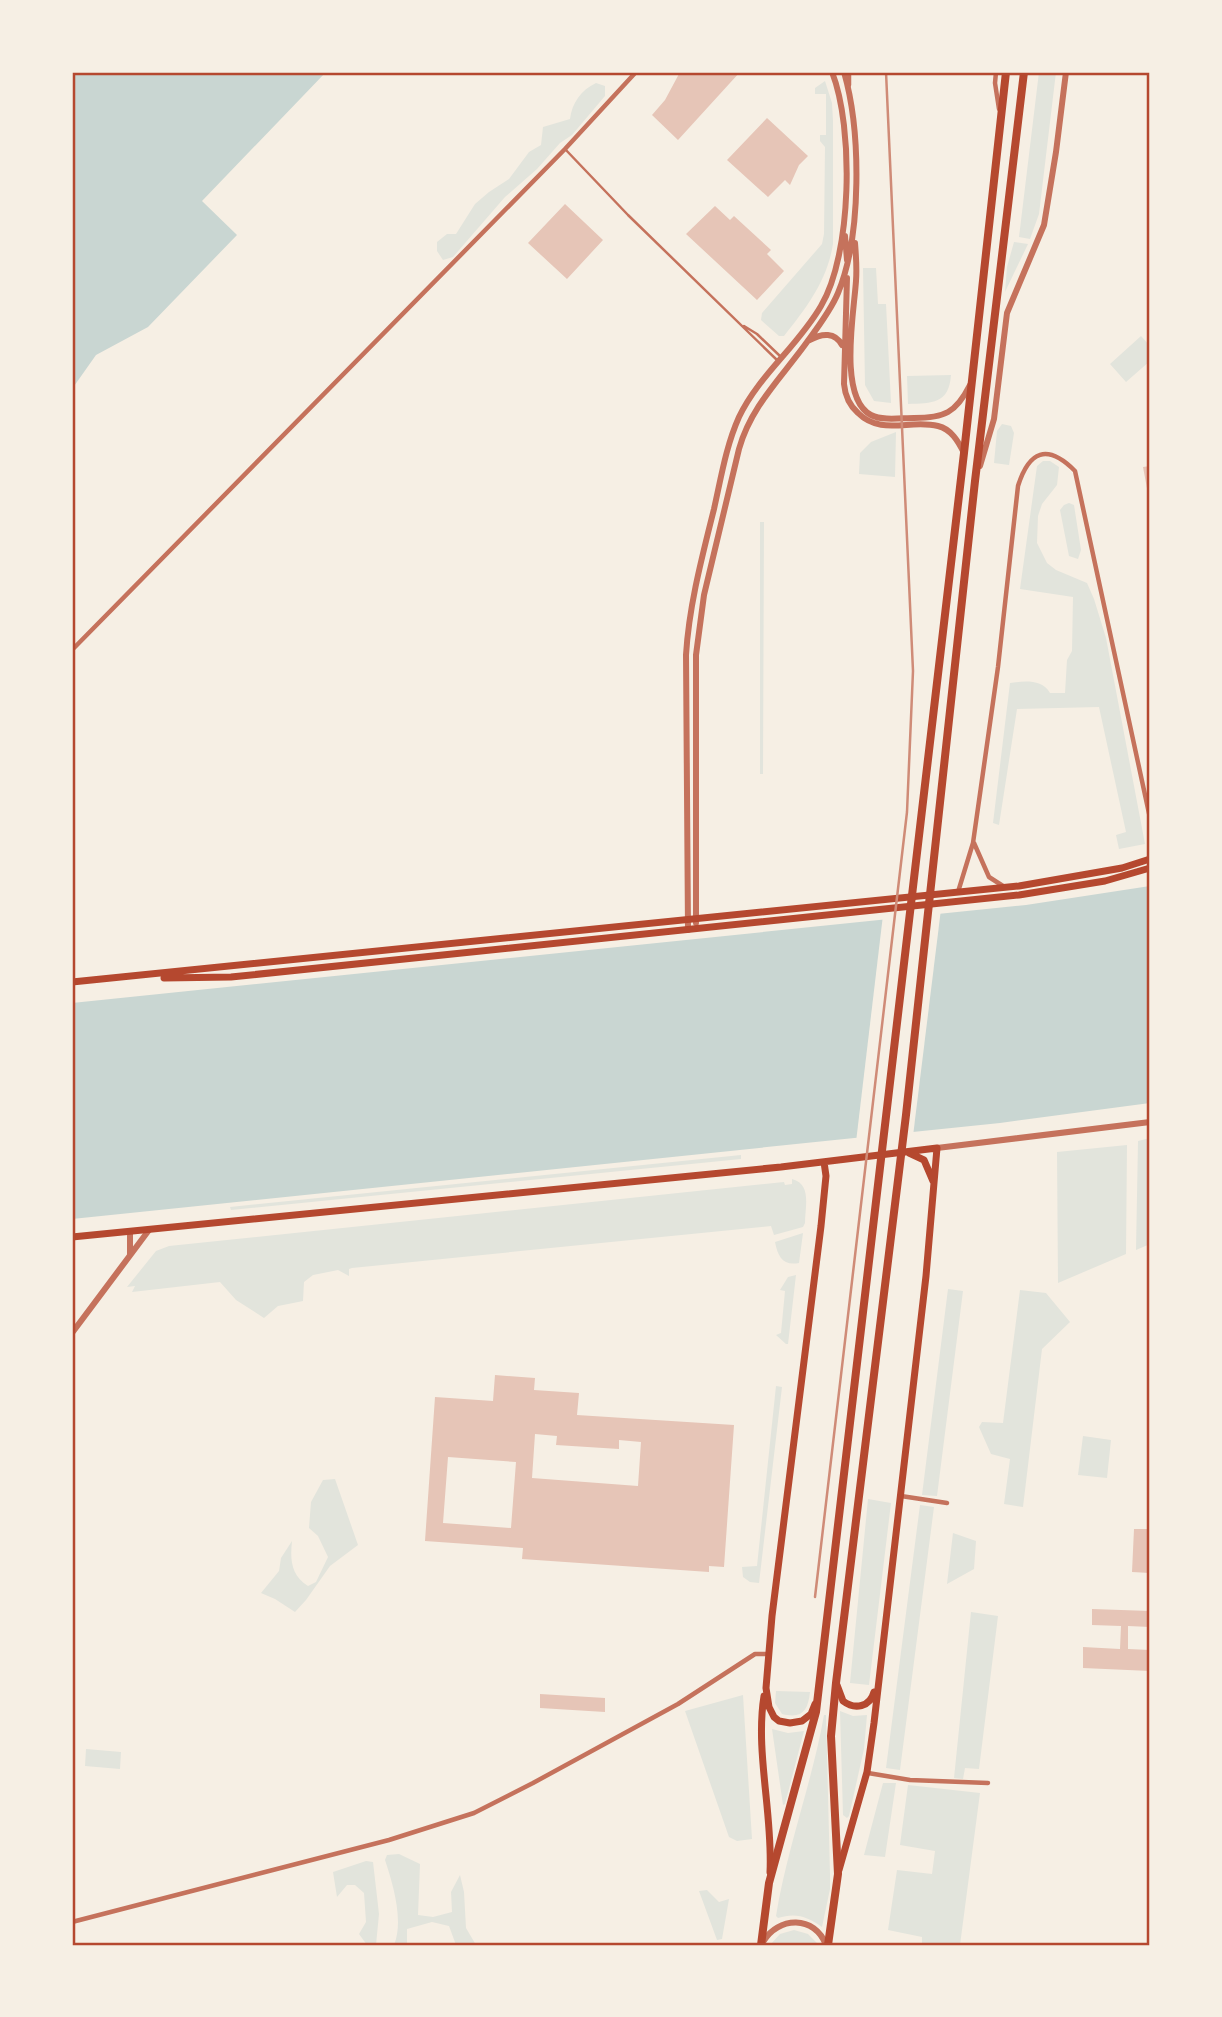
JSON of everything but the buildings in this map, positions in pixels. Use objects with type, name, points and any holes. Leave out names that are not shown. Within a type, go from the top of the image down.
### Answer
[{"type":"main road","points":[[769,1884],[817,1701],[964,453],[1006,72]]},
{"type":"main road","points":[[838,1874],[831,1736],[836,1683],[906,1115],[975,481],[1024,72]]},
{"type":"main road","points":[[72,982],[1005,887],[1093,874],[1150,859]]},
{"type":"main road","points":[[102,979],[231,977],[688,930],[1042,892],[1125,877],[1150,868]]},
{"type":"main road","points":[[72,1237],[824,1162],[937,1148],[926,1276],[867,1772],[838,1874],[827,1945]]},
{"type":"main road","points":[[905,1152],[916,1154],[924,1160],[934,1184]]},
{"type":"main road","points":[[761,1945],[772,1844],[761,1718],[817,1264],[826,1176],[824,1162]]},
{"type":"main road","points":[[836,1683],[843,1701],[858,1707],[870,1702],[877,1681]]},
{"type":"main road","points":[[766,1688],[767,1703],[772,1714],[785,1722],[796,1723],[806,1719],[817,1701]]},
{"type":"street","points":[[72,650],[565,149],[636,72]]},
{"type":"street","points":[[697,929],[696,655],[702,606],[741,443],[761,401],[806,344],[836,299],[848,266],[844,224],[846,155],[838,94],[832,72]]},
{"type":"street","points":[[844,72],[849,93]]},
{"type":"street","points":[[849,72],[855,156],[853,386],[859,403],[878,418],[941,416],[963,400],[972,382]]},
{"type":"street","points":[[996,72],[1000,116]]},
{"type":"street","points":[[975,481],[993,419],[1007,313],[1044,225],[1066,72]]},
{"type":"street","points":[[688,930],[686,655],[690,615],[730,440],[751,396],[822,304],[835,272],[844,224]]},
{"type":"street","points":[[855,234],[848,266],[845,300],[845,394],[859,414],[873,424],[940,426],[955,436],[964,453]]},
{"type":"street","points":[[822,304],[836,299],[845,300]]},
{"type":"street","points":[[845,300],[852,313]]},
{"type":"street","points":[[806,344],[817,336],[831,335],[839,340],[844,352]]},
{"type":"street","points":[[958,892],[973,842],[998,667],[1018,486],[1031,458],[1044,454],[1054,455],[1075,471],[1150,818]]},
{"type":"street","points":[[973,842],[989,877],[1005,887]]},
{"type":"street","points":[[937,1148],[1150,1122]]},
{"type":"street","points":[[72,1334],[149,1230]]},
{"type":"street","points":[[129,1256],[130,1231]]},
{"type":"street","points":[[900,1496],[947,1503]]},
{"type":"street","points":[[72,1922],[389,1840],[474,1813],[678,1704],[755,1654],[769,1654]]},
{"type":"street","points":[[867,1772],[910,1780],[988,1783]]},
{"type":"street","points":[[761,1945],[776,1927],[796,1922],[814,1928],[827,1945]]},
{"type":"lane","points":[[565,149],[628,215],[741,324],[757,334],[780,359]]},
{"type":"shaded area","points":[[72,72],[326,72],[202,201],[237,235],[148,327],[96,355],[72,389]]},
{"type":"shaded area","points":[[1039,72],[1056,72],[1039,214],[1030,239],[1019,237]]},
{"type":"shaded area","points":[[825,81],[832,103],[833,121],[833,244],[826,270],[815,293],[784,336],[779,336],[761,320],[762,313],[822,244],[824,234],[825,147],[820,141],[820,135],[826,135],[826,94],[815,94],[815,88]]},
{"type":"shaded area","points":[[596,83],[605,86],[605,96],[572,135],[560,143],[537,169],[505,197],[453,257],[443,260],[437,251],[437,242],[447,234],[456,234],[475,204],[509,179],[529,152],[541,145],[543,127],[570,119],[578,98]]},
{"type":"shaded area","points":[[1014,242],[1028,244],[1005,292],[1007,267]]},
{"type":"shaded area","points":[[863,268],[876,268],[878,304],[886,304],[891,403],[874,401],[865,385]]},
{"type":"shaded area","points":[[1141,336],[1150,346],[1150,361],[1126,382],[1110,364]]},
{"type":"shaded area","points":[[951,375],[950,385],[943,397],[932,402],[908,404],[907,376]]},
{"type":"shaded area","points":[[1002,424],[1011,426],[1014,433],[1009,465],[994,463],[997,431]]},
{"type":"shaded area","points":[[896,432],[895,477],[859,474],[860,453],[871,442]]},
{"type":"shaded area","points":[[1043,461],[1050,461],[1059,467],[1057,485],[1042,504],[1038,516],[1037,543],[1047,563],[1056,570],[1087,583],[1094,599],[1106,638],[1145,844],[1119,849],[1116,835],[1126,832],[1099,707],[1017,709],[999,825],[993,823],[1010,683],[1032,682],[1047,688],[1050,693],[1065,693],[1067,660],[1072,651],[1073,597],[1020,589],[1037,466]]},
{"type":"shaded area","points":[[1069,503],[1074,505],[1081,550],[1078,559],[1069,556],[1060,510]]},
{"type":"shaded area","points":[[760,522],[764,522],[763,774],[760,774]]},
{"type":"shaded area","points":[[1150,886],[1150,1103],[1000,1123],[72,1219],[72,1003],[1026,905]]},
{"type":"shaded area","points":[[1150,1138],[1150,1244],[1136,1250],[1138,1141]]},
{"type":"shaded area","points":[[1127,1145],[1126,1254],[1058,1283],[1057,1152]]},
{"type":"shaded area","points":[[741,1155],[741,1159],[231,1210],[230,1207]]},
{"type":"shaded area","points":[[792,1179],[805,1191],[805,1223],[803,1227],[774,1235],[771,1226],[352,1268],[349,1269],[349,1276],[338,1270],[313,1275],[304,1282],[303,1301],[278,1306],[264,1318],[236,1300],[220,1282],[132,1292],[135,1286],[127,1287],[156,1251],[169,1246],[784,1182],[785,1185],[792,1184]]},
{"type":"shaded area","points":[[803,1233],[799,1263],[785,1262],[775,1242]]},
{"type":"shaded area","points":[[796,1275],[786,1344],[776,1335],[781,1333],[785,1291],[780,1290],[788,1277]]},
{"type":"shaded area","points":[[948,1289],[963,1291],[937,1496],[922,1495]]},
{"type":"shaded area","points":[[1020,1290],[1046,1293],[1070,1322],[1042,1349],[1023,1507],[1004,1504],[1010,1459],[991,1454],[979,1427],[982,1422],[1003,1423]]},
{"type":"shaded area","points":[[776,1386],[782,1387],[759,1583],[750,1582],[743,1577],[742,1567],[757,1566]]},
{"type":"shaded area","points":[[1083,1436],[1111,1440],[1107,1478],[1078,1475]]},
{"type":"shaded area","points":[[335,1479],[358,1545],[330,1566],[295,1612],[261,1593],[279,1571],[281,1558],[292,1541],[291,1554],[295,1572],[308,1586],[316,1582],[328,1557],[318,1536],[309,1528],[311,1502],[323,1480]]},
{"type":"shaded area","points":[[868,1499],[891,1503],[869,1685],[850,1683]]},
{"type":"shaded area","points":[[920,1505],[934,1507],[900,1770],[886,1768]]},
{"type":"shaded area","points":[[953,1533],[976,1541],[974,1569],[947,1584]]},
{"type":"shaded area","points":[[971,1612],[998,1616],[979,1769],[965,1768],[963,1779],[954,1778]]},
{"type":"shaded area","points":[[776,1691],[810,1692],[806,1709],[795,1715],[782,1714],[775,1703]]},
{"type":"shaded area","points":[[743,1695],[752,1839],[737,1841],[729,1837],[685,1711]]},
{"type":"shaded area","points":[[840,1711],[853,1716],[867,1715],[864,1749],[847,1818],[843,1815]]},
{"type":"shaded area","points":[[824,1715],[830,1889],[822,1927],[802,1916],[776,1916],[786,1865]]},
{"type":"shaded area","points":[[772,1729],[788,1733],[804,1731],[783,1805]]},
{"type":"shaded area","points":[[86,1749],[121,1752],[120,1769],[85,1766]]},
{"type":"shaded area","points":[[883,1783],[896,1783],[885,1857],[864,1855]]},
{"type":"shaded area","points":[[908,1785],[980,1793],[960,1945],[922,1945],[922,1937],[888,1930],[897,1870],[932,1874],[935,1851],[900,1845]]},
{"type":"shaded area","points":[[399,1854],[420,1864],[418,1915],[433,1917],[452,1912],[451,1892],[460,1875],[466,1928],[476,1945],[456,1945],[449,1926],[432,1922],[407,1929],[407,1945],[394,1945],[398,1914],[385,1860],[387,1855]]},
{"type":"shaded area","points":[[366,1861],[373,1862],[379,1914],[376,1945],[367,1945],[359,1934],[366,1922],[364,1893],[355,1885],[347,1885],[337,1897],[333,1872]]},
{"type":"shaded area","points":[[707,1890],[719,1902],[729,1899],[722,1939],[717,1940],[699,1891]]},
{"type":"shaded area","points":[[794,1930],[808,1934],[819,1945],[770,1945],[780,1934]]},
{"type":"pier","points":[[941,909],[913,1136],[856,1142],[883,915]]},
{"type":"railway","points":[[815,1597],[907,812],[913,671],[886,72]]}]
